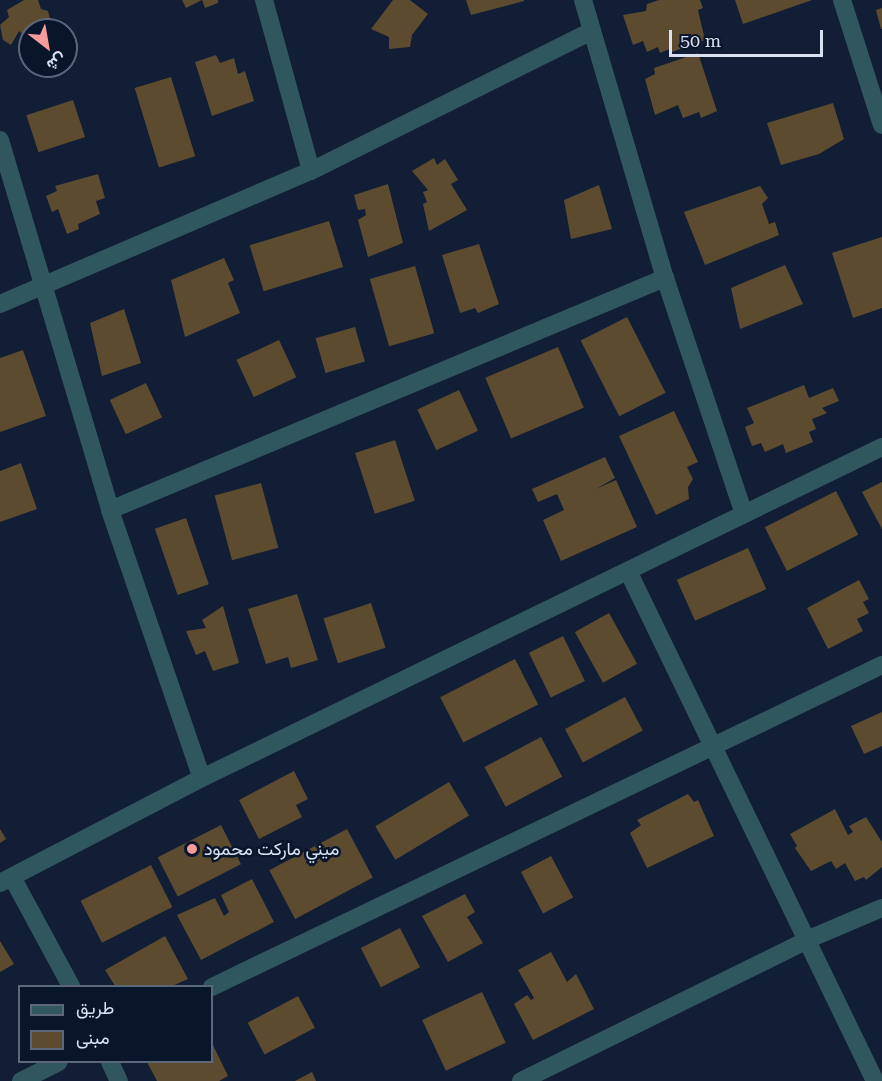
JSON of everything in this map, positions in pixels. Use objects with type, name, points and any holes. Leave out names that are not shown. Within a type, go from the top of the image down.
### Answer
[{"type":"street","points":[[264,0],[311,171]]},
{"type":"street","points":[[583,0],[665,278],[744,514]]},
{"type":"street","points":[[842,0],[882,125]]},
{"type":"street","points":[[0,304],[46,288],[311,171],[592,31]]},
{"type":"street","points":[[0,140],[46,288],[110,510],[202,778]]},
{"type":"street","points":[[110,510],[665,278]]},
{"type":"street","points":[[70,985],[6,880],[202,778],[629,573],[882,447]]},
{"type":"street","points":[[629,573],[809,939],[876,1081]]},
{"type":"street","points":[[213,987],[713,743],[882,665]]},
{"type":"street","points":[[521,1081],[809,939],[882,908]]},
{"type":"street","points":[[21,1081],[57,1063]]},
{"type":"street","points":[[110,1063],[119,1081]]},
{"type":"building","points":[[24,0],[38,0],[41,9],[48,11],[50,18],[18,18],[18,33],[11,45],[3,40],[0,25],[9,17],[7,10]]},
{"type":"building","points":[[182,0],[202,0],[186,8]]},
{"type":"building","points":[[202,0],[218,0],[218,3],[205,8]]},
{"type":"building","points":[[393,0],[410,0],[428,14],[412,35],[410,47],[389,49],[389,37],[371,29]]},
{"type":"building","points":[[466,0],[524,0],[524,1],[471,15]]},
{"type":"building","points":[[659,0],[700,0],[703,8],[698,10],[705,40],[672,52],[672,48],[660,53],[658,47],[647,52],[643,41],[633,45],[623,15],[646,11],[647,4]]},
{"type":"building","points":[[735,0],[812,0],[743,24]]},
{"type":"building","points":[[882,8],[882,29],[881,29],[876,10]]},
{"type":"building","points":[[698,53],[717,111],[701,118],[699,112],[683,118],[678,105],[655,115],[645,79],[655,74],[654,68]]},
{"type":"building","points":[[216,55],[220,63],[234,58],[238,74],[245,71],[254,101],[212,116],[195,62]]},
{"type":"building","points":[[171,77],[195,156],[159,167],[135,88]]},
{"type":"building","points":[[73,100],[85,137],[38,152],[26,115]]},
{"type":"building","points":[[833,103],[844,139],[819,154],[781,165],[767,123]]},
{"type":"building","points":[[434,158],[437,165],[445,159],[458,180],[451,184],[467,210],[429,231],[423,204],[427,202],[423,192],[428,190],[412,171]]},
{"type":"building","points":[[98,174],[105,198],[96,201],[100,214],[78,224],[79,229],[67,234],[58,209],[52,212],[46,196],[57,191],[55,186]]},
{"type":"building","points":[[388,184],[403,243],[368,257],[358,220],[366,215],[365,209],[358,210],[354,195]]},
{"type":"building","points":[[599,185],[612,229],[571,239],[564,200]]},
{"type":"building","points":[[760,186],[768,198],[762,204],[769,224],[775,222],[779,235],[705,265],[684,212]]},
{"type":"building","points":[[329,221],[343,267],[264,291],[250,245]]},
{"type":"building","points":[[882,237],[882,308],[853,318],[832,253]]},
{"type":"building","points":[[479,244],[499,304],[478,313],[475,308],[460,313],[442,255]]},
{"type":"building","points":[[224,258],[234,280],[228,283],[240,313],[185,337],[171,280]]},
{"type":"building","points":[[785,265],[803,304],[740,329],[731,288]]},
{"type":"building","points":[[415,266],[434,333],[389,346],[370,279]]},
{"type":"building","points":[[124,309],[141,363],[102,376],[90,323]]},
{"type":"building","points":[[627,317],[666,393],[619,416],[581,341]]},
{"type":"building","points":[[355,327],[365,362],[326,373],[316,338]]},
{"type":"building","points":[[279,340],[296,377],[254,397],[236,360]]},
{"type":"building","points":[[558,347],[584,408],[511,439],[485,378]]},
{"type":"building","points":[[23,350],[46,416],[0,432],[0,358]]},
{"type":"building","points":[[146,383],[162,417],[126,434],[110,400]]},
{"type":"building","points":[[804,385],[809,398],[833,388],[839,401],[822,408],[827,413],[812,419],[816,429],[809,432],[813,442],[786,453],[783,444],[765,452],[761,443],[752,446],[745,427],[754,423],[747,408]]},
{"type":"building","points":[[459,390],[478,431],[436,450],[417,409]]},
{"type":"building","points":[[674,411],[698,462],[687,467],[693,479],[688,487],[689,499],[656,515],[619,436]]},
{"type":"building","points":[[395,440],[415,501],[375,514],[355,453]]},
{"type":"building","points":[[605,457],[615,478],[596,489],[616,480],[637,527],[561,561],[543,520],[564,510],[557,494],[538,502],[532,489]]},
{"type":"building","points":[[21,463],[37,509],[0,522],[0,471]]},
{"type":"building","points":[[882,482],[882,529],[862,492]]},
{"type":"building","points":[[261,483],[278,548],[232,560],[215,495]]},
{"type":"building","points":[[836,491],[858,535],[787,571],[765,527]]},
{"type":"building","points":[[186,518],[209,584],[178,595],[155,529]]},
{"type":"building","points":[[748,548],[766,589],[695,621],[677,580]]},
{"type":"building","points":[[859,580],[869,599],[863,602],[869,613],[857,619],[863,631],[828,649],[807,608]]},
{"type":"building","points":[[297,594],[318,660],[291,668],[288,657],[266,664],[248,609]]},
{"type":"building","points":[[371,603],[386,648],[338,663],[323,618]]},
{"type":"building","points":[[223,606],[239,663],[213,671],[205,651],[196,655],[186,631],[206,628],[202,620]]},
{"type":"building","points":[[609,613],[637,664],[603,683],[575,632]]},
{"type":"building","points":[[563,636],[585,681],[551,698],[529,653]]},
{"type":"building","points":[[515,659],[538,704],[463,743],[440,697]]},
{"type":"building","points":[[625,697],[643,731],[583,762],[565,729]]},
{"type":"building","points":[[882,712],[882,746],[864,754],[851,726]]},
{"type":"building","points":[[541,737],[562,777],[506,807],[484,767]]},
{"type":"building","points":[[294,771],[308,799],[296,805],[302,817],[259,839],[239,800]]},
{"type":"building","points":[[449,782],[469,815],[395,860],[375,826]]},
{"type":"building","points":[[688,794],[694,802],[698,800],[714,836],[647,868],[630,833],[641,825],[637,820]]},
{"type":"building","points":[[835,809],[848,835],[853,832],[849,826],[866,817],[882,842],[882,867],[866,880],[864,877],[855,881],[845,863],[836,869],[831,861],[811,871],[795,848],[797,846],[790,834]]},
{"type":"building","points":[[221,825],[241,864],[178,896],[158,857]]},
{"type":"building","points":[[0,829],[6,839],[0,843]]},
{"type":"building","points":[[347,829],[373,878],[295,919],[269,870]]},
{"type":"building","points":[[551,856],[573,897],[543,913],[521,872]]},
{"type":"building","points":[[151,865],[172,907],[102,943],[81,901]]},
{"type":"building","points":[[252,879],[274,922],[201,960],[177,915],[215,898],[224,916],[229,912],[221,895]]},
{"type":"building","points":[[465,894],[475,912],[467,917],[483,943],[448,962],[422,916]]},
{"type":"building","points":[[400,928],[420,967],[381,987],[361,948]]},
{"type":"building","points":[[165,936],[188,979],[174,985],[114,985],[105,970]]},
{"type":"building","points":[[0,941],[14,964],[0,972]]},
{"type":"building","points":[[551,952],[567,982],[576,974],[594,1009],[533,1040],[514,1004],[527,995],[531,1000],[534,998],[518,970]]},
{"type":"building","points":[[482,992],[506,1043],[446,1071],[422,1020]]},
{"type":"building","points":[[298,996],[315,1028],[265,1055],[248,1023]]},
{"type":"building","points":[[213,1045],[228,1076],[219,1081],[157,1081],[148,1063],[213,1063]]},
{"type":"building","points":[[312,1072],[316,1081],[295,1081]]},
{"type":"place","name":"ميني ماركت محمود","points":[[192,849]]}]
